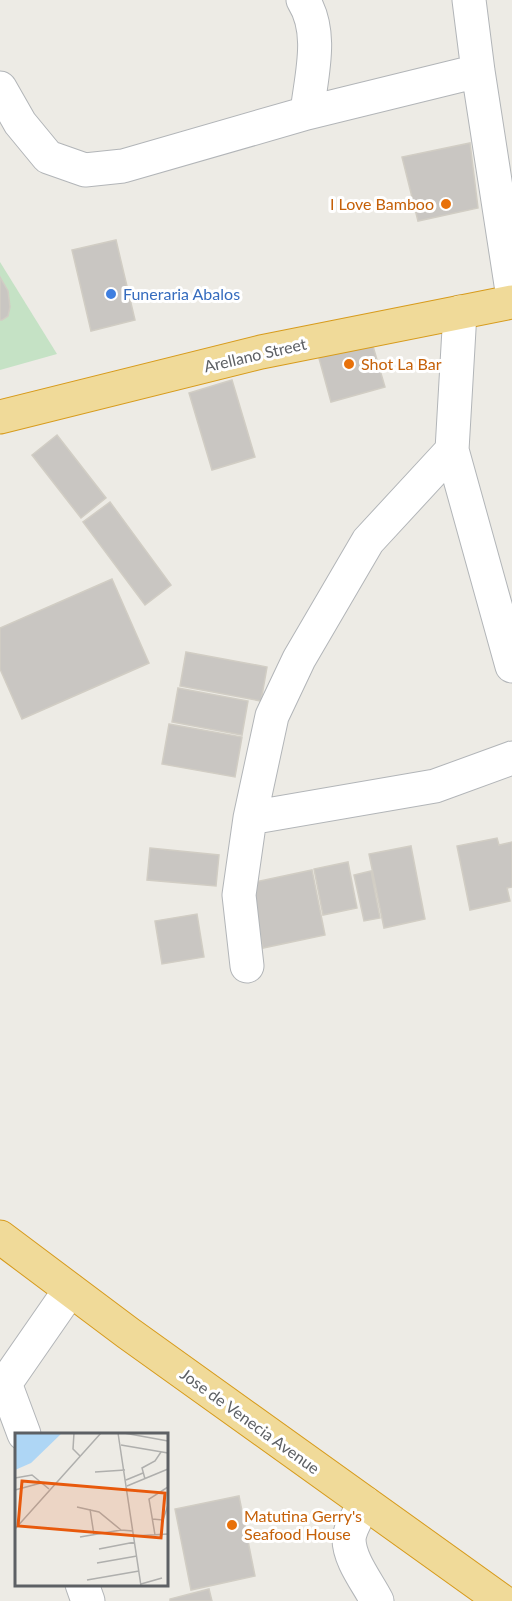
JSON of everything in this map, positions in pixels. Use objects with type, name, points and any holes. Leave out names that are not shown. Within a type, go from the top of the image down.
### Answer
[{"type":"highway","name":"Arellano Street","points":[[0,417],[261,352],[512,302]]},
{"type":"highway","name":"Jose de Venecia Avenue","points":[[0,1237],[70,1290],[502,1601]]},
{"type":"street","points":[[303,0],[309,9],[316,36],[307,113]]},
{"type":"street","points":[[469,0],[512,291]]},
{"type":"street","points":[[0,88],[20,123],[48,157],[85,170],[123,166],[307,113],[478,71]]},
{"type":"street","points":[[460,312],[452,450],[512,666]]},
{"type":"street","points":[[247,966],[239,894],[250,818],[272,716],[299,659],[368,541],[452,450]]},
{"type":"street","points":[[250,818],[435,786],[512,758]]},
{"type":"street","points":[[24,1433],[2,1387],[70,1290]]},
{"type":"street","points":[[365,1503],[349,1537],[351,1548],[377,1601]]},
{"type":"street","points":[[83,1586],[88,1601]]},
{"type":"green space","points":[[0,262],[57,354],[0,370]]},
{"type":"building","points":[[470,143],[478,208],[418,221],[402,157]]},
{"type":"building","points":[[116,240],[135,320],[91,331],[72,250]]},
{"type":"building","points":[[0,277],[8,291],[10,307],[8,316],[2,320],[0,320]]},
{"type":"building","points":[[370,336],[385,387],[331,402],[317,351]]},
{"type":"building","points":[[232,380],[255,457],[212,470],[189,393]]},
{"type":"building","points":[[57,435],[106,498],[81,518],[32,455]]},
{"type":"building","points":[[110,502],[171,585],[145,605],[83,522]]},
{"type":"building","points":[[112,579],[149,663],[22,719],[0,669],[0,628]]},
{"type":"building","points":[[186,652],[267,667],[261,701],[180,686]]},
{"type":"building","points":[[178,688],[248,701],[242,735],[172,722]]},
{"type":"building","points":[[169,724],[242,737],[235,777],[162,764]]},
{"type":"building","points":[[497,838],[499,845],[512,842],[512,887],[507,888],[510,901],[470,910],[457,846]]},
{"type":"building","points":[[411,846],[425,919],[384,928],[369,854]]},
{"type":"building","points":[[150,848],[219,855],[216,886],[147,880]]},
{"type":"building","points":[[348,862],[357,908],[323,915],[314,869]]},
{"type":"building","points":[[312,870],[325,935],[263,948],[250,883]]},
{"type":"building","points":[[371,871],[380,918],[364,921],[354,875]]},
{"type":"building","points":[[197,914],[204,957],[162,964],[155,921]]},
{"type":"building","points":[[239,1496],[255,1576],[191,1590],[175,1509]]},
{"type":"building","points":[[209,1589],[212,1601],[170,1601],[170,1599]]},
{"type":"place","name":"I Love Bamboo","points":[[446,204]]},
{"type":"place","name":"Funeraria Abalos","points":[[111,294]]},
{"type":"place","name":"Shot La Bar","points":[[349,364]]},
{"type":"place","name":"Matutina Gerry's Seafood House","points":[[232,1525]]}]
